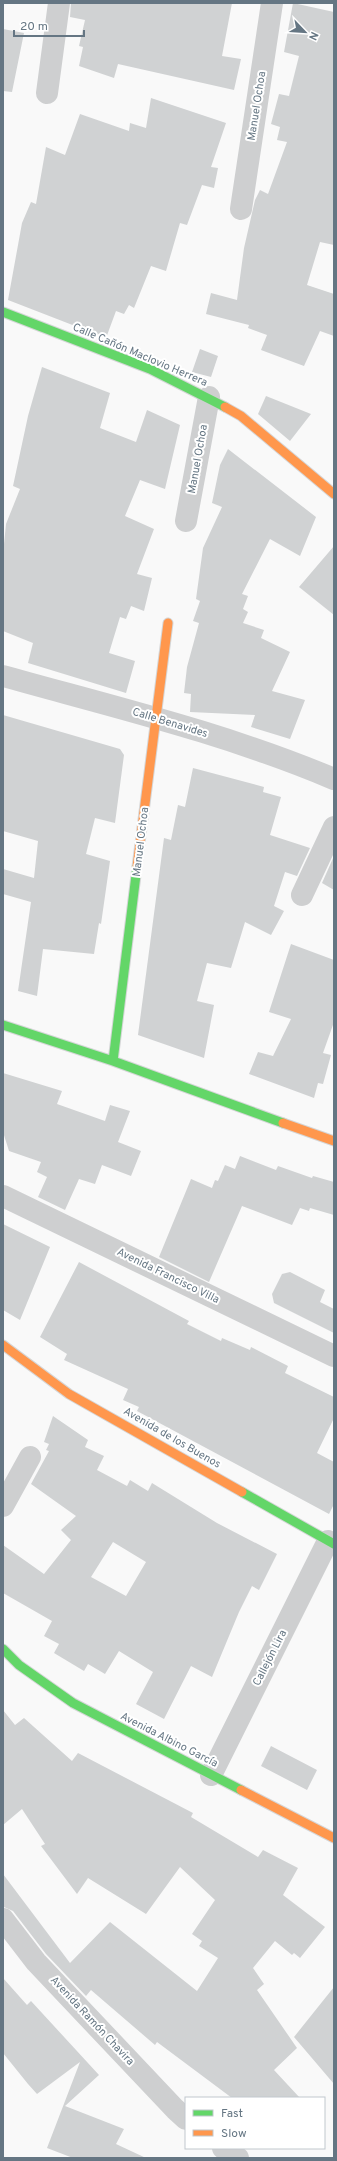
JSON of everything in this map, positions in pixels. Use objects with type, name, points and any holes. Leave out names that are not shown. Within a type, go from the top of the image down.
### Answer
[{"type":"street","points":[[47,93],[59,3]]},
{"type":"street","name":"Manuel Ochoa","points":[[241,209],[272,3]]},
{"type":"street","name":"Calle Cañón Maclovio Herrera","points":[[3,312],[150,369],[209,397],[241,416],[334,494]]},
{"type":"street","name":"Manuel Ochoa","points":[[186,521],[209,397]]},
{"type":"street","name":"Manuel Ochoa","points":[[113,1061],[168,623]]},
{"type":"street","name":"Calle Benavides","points":[[3,676],[156,719],[260,751],[334,779]]},
{"type":"street","points":[[302,895],[334,827]]},
{"type":"street","points":[[3,1025],[113,1061],[334,1141]]},
{"type":"street","name":"Avenida Francisco Villa","points":[[3,1196],[334,1356]]},
{"type":"street","name":"Avenida de los Buenos","points":[[3,1345],[69,1394],[331,1543]]},
{"type":"street","points":[[3,1506],[30,1457]]},
{"type":"street","name":"Callejón Lira","points":[[211,1775],[331,1543]]},
{"type":"street","name":"Avenida Albino García","points":[[3,1649],[19,1665],[72,1703],[334,1838]]},
{"type":"street","name":"Avenida Ramón Chavira","points":[[3,1919],[36,1962],[185,2118]]},
{"type":"street","points":[[224,2149],[238,2158]]},
{"type":"building","points":[[71,3],[232,3],[222,56],[241,59],[234,90],[118,64],[114,78],[79,66],[83,47],[79,46],[85,20],[70,17]]},
{"type":"building","points":[[293,3],[334,12],[334,245],[320,242],[307,285],[334,294],[334,336],[320,331],[304,366],[261,350],[267,335],[248,328],[249,325],[206,314],[211,293],[237,300],[244,248],[255,200],[260,190],[268,194],[287,142],[277,140],[280,127],[271,124],[279,94],[289,96],[299,56],[284,52]]},
{"type":"building","points":[[3,29],[24,33],[12,92],[3,91]]},
{"type":"building","points":[[151,98],[226,123],[211,167],[218,168],[214,188],[202,185],[187,225],[180,223],[166,271],[151,266],[134,308],[129,305],[124,314],[116,311],[106,338],[8,300],[22,223],[31,202],[36,204],[46,147],[65,155],[80,114],[129,131],[130,123],[146,128]]},
{"type":"building","points":[[200,349],[218,356],[211,377],[192,372]]},
{"type":"building","points":[[42,367],[110,393],[100,428],[136,442],[147,410],[180,425],[165,489],[140,480],[125,516],[154,529],[137,574],[152,578],[144,611],[131,606],[126,619],[120,617],[109,653],[135,661],[126,693],[28,663],[33,643],[3,631],[3,554],[6,524],[20,489],[13,486],[28,416]]},
{"type":"building","points":[[266,396],[311,414],[290,441],[258,414]]},
{"type":"building","points":[[228,449],[316,517],[300,556],[270,539],[242,594],[248,596],[243,609],[248,612],[243,623],[264,630],[261,638],[290,652],[272,691],[305,700],[290,739],[251,727],[255,715],[190,712],[191,694],[184,693],[187,667],[199,623],[193,621],[200,601],[196,599],[203,548],[222,507],[212,503],[220,465]]},
{"type":"building","points":[[334,546],[334,615],[299,587]]},
{"type":"building","points":[[3,715],[120,749],[124,755],[115,823],[95,818],[86,854],[110,861],[101,924],[99,923],[94,954],[43,949],[37,996],[18,991],[31,902],[3,894],[3,869],[34,878],[38,841],[3,831]]},
{"type":"building","points":[[193,768],[264,787],[263,792],[281,797],[270,835],[310,848],[297,876],[285,872],[274,906],[284,911],[271,935],[245,922],[231,968],[207,963],[197,1001],[214,1005],[204,1058],[138,1035],[164,838],[171,840],[178,805],[185,807]]},
{"type":"building","points":[[334,856],[334,890],[322,883]]},
{"type":"building","points":[[291,944],[334,960],[334,1022],[323,1053],[331,1055],[323,1084],[318,1083],[314,1098],[249,1074],[258,1052],[273,1056],[291,1019],[269,1012]]},
{"type":"building","points":[[3,1073],[62,1091],[57,1104],[105,1121],[110,1105],[130,1111],[118,1142],[141,1151],[131,1176],[102,1165],[95,1184],[79,1179],[65,1210],[38,1197],[47,1177],[37,1172],[41,1162],[9,1151],[3,1132]]},
{"type":"building","points":[[240,1156],[276,1170],[278,1166],[312,1178],[313,1176],[334,1182],[334,1215],[310,1208],[309,1211],[300,1208],[292,1225],[242,1206],[209,1282],[159,1257],[191,1179],[212,1188],[215,1180],[218,1181],[225,1165],[235,1169]]},
{"type":"building","points":[[3,1224],[50,1247],[20,1320],[3,1310]]},
{"type":"building","points":[[79,1262],[189,1321],[187,1324],[221,1341],[222,1338],[250,1350],[251,1347],[288,1366],[285,1373],[334,1397],[334,1418],[317,1453],[334,1462],[334,1504],[329,1514],[137,1411],[139,1407],[123,1400],[128,1389],[64,1360],[67,1354],[40,1337]]},
{"type":"building","points":[[290,1272],[325,1290],[320,1302],[334,1309],[334,1333],[274,1303],[272,1294],[282,1274]]},
{"type":"building","points":[[53,1416],[88,1440],[85,1447],[104,1456],[97,1470],[127,1486],[130,1480],[148,1491],[152,1483],[217,1523],[277,1554],[259,1590],[252,1586],[239,1612],[212,1677],[191,1666],[164,1719],[136,1704],[153,1672],[119,1651],[105,1674],[88,1664],[84,1671],[54,1653],[59,1644],[44,1636],[52,1621],[3,1593],[3,1545],[44,1574],[71,1540],[61,1530],[76,1516],[31,1484],[49,1451],[46,1450],[49,1444],[44,1442]],"holes":[[[113,1542],[146,1562],[126,1596],[91,1577]]]},
{"type":"building","points":[[3,1710],[15,1725],[24,1718],[72,1761],[78,1753],[193,1813],[191,1817],[258,1857],[263,1850],[298,1868],[283,1895],[325,1927],[300,1958],[294,1953],[292,1955],[275,1941],[253,1968],[264,1984],[257,1990],[297,2048],[274,2070],[299,2097],[231,2097],[157,2042],[155,2045],[91,1990],[86,1996],[46,1954],[13,1911],[4,1907],[3,1874],[70,1963],[110,1922],[197,1991],[218,1958],[199,1946],[202,1941],[192,1934],[215,1900],[180,1867],[146,1914],[88,1878],[77,1894],[41,1846],[45,1844],[22,1809],[3,1825]]},
{"type":"building","points":[[271,1746],[317,1770],[307,1790],[261,1766]]},
{"type":"building","points":[[3,1978],[27,2005],[31,2001],[99,2075],[65,2106],[124,2129],[116,2144],[146,2158],[73,2158],[47,2148],[80,2062],[37,2094],[3,2053]]},
{"type":"building","points":[[334,1987],[334,2084],[294,2037]]},
{"type":"traffic: fast","points":[[3,312],[150,369],[225,407]]},
{"type":"traffic: fast","points":[[113,1061],[137,867]]},
{"type":"traffic: fast","points":[[3,1025],[113,1061],[283,1123]]},
{"type":"traffic: fast","points":[[242,1492],[334,1544]]},
{"type":"traffic: fast","points":[[3,1649],[19,1665],[73,1703],[241,1790]]},
{"type":"traffic: slow","points":[[225,407],[241,416],[334,494]]},
{"type":"traffic: slow","points":[[137,867],[168,623]]},
{"type":"traffic: slow","points":[[283,1123],[334,1141]]},
{"type":"traffic: slow","points":[[3,1345],[69,1394],[242,1492]]},
{"type":"traffic: slow","points":[[241,1790],[334,1838]]}]
